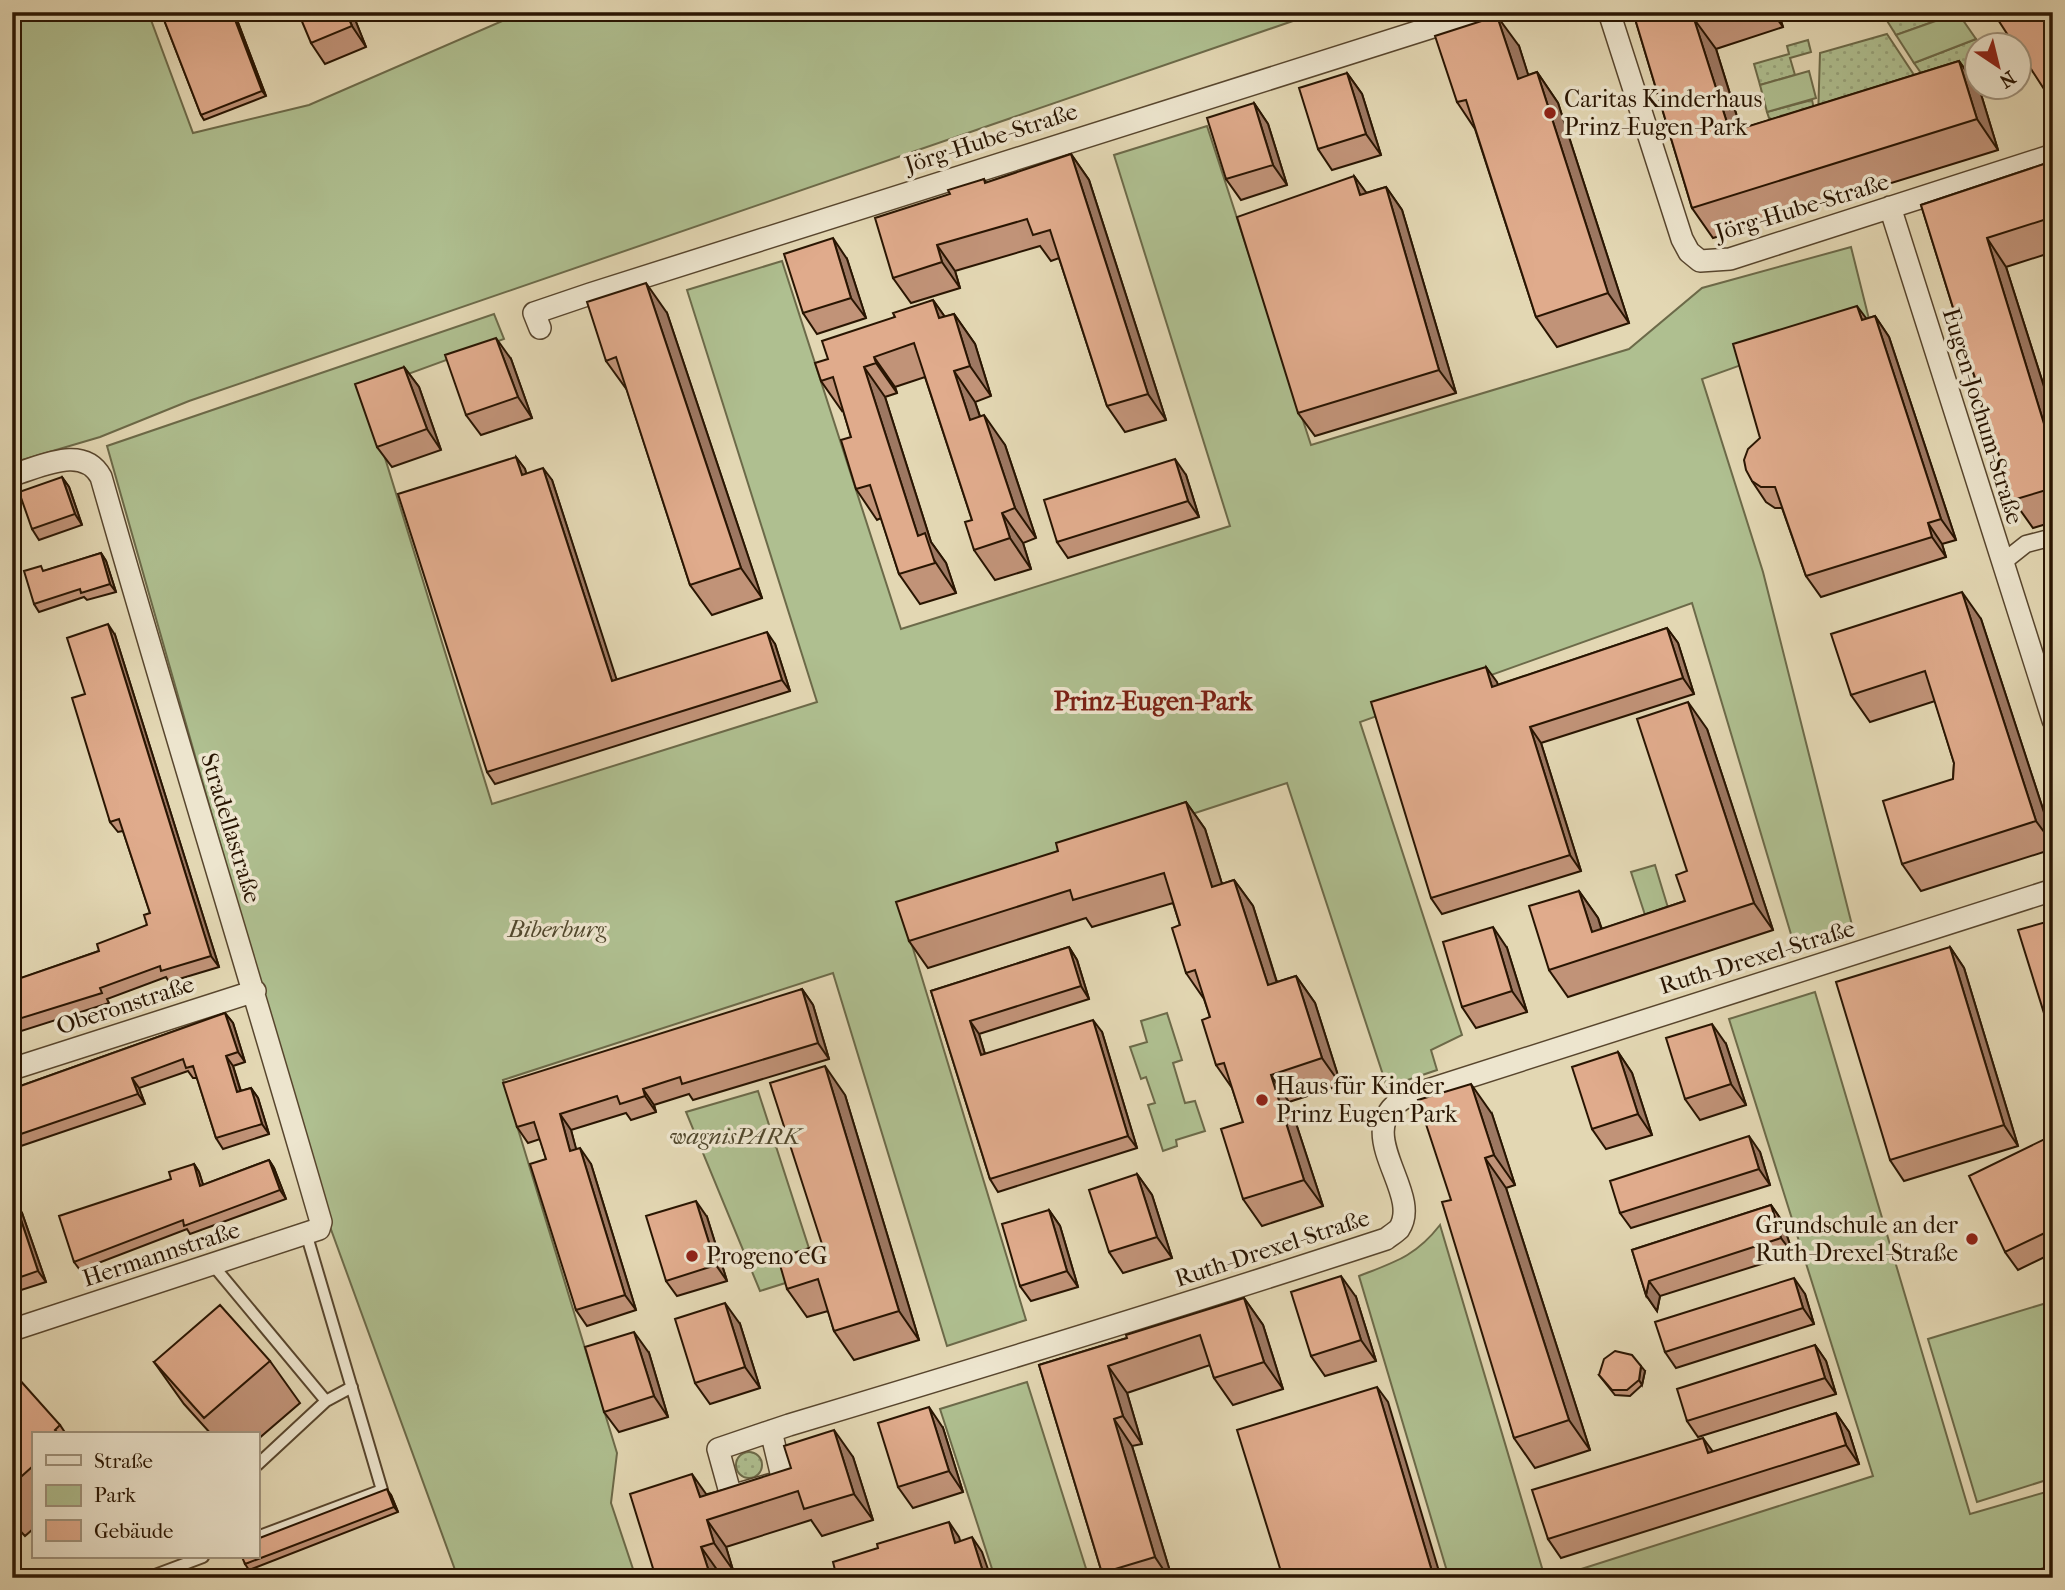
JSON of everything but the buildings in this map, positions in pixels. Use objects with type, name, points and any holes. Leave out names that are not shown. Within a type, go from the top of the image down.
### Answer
[{"type":"street","name":"Jörg-Hube-Straße","points":[[540,328],[534,313],[590,294],[1480,12]]},
{"type":"street","name":"Jörg-Hube-Straße","points":[[1609,12],[1682,239],[1689,252],[1700,261],[1730,259],[2053,155]]},
{"type":"street","name":"Eugen-Jochum-Straße","points":[[1890,208],[2053,720]]},
{"type":"street","name":"Stradellastraße","points":[[12,475],[61,461],[81,459],[95,465],[101,477],[172,724],[255,991],[314,1227]]},
{"type":"street","points":[[2002,563],[2026,544],[2053,537]]},
{"type":"street","name":"Ruth-Drexel-Straße","points":[[771,1431],[1201,1300],[1386,1239],[1399,1228],[1404,1211],[1383,1135],[1384,1119],[1393,1104],[1406,1097],[2053,890]]},
{"type":"street","name":"Oberonstraße","points":[[12,1069],[255,991]]},
{"type":"street","name":"Hermannstraße","points":[[12,1330],[314,1227]]},
{"type":"lane","points":[[259,1536],[382,1490],[352,1387],[314,1227]]},
{"type":"lane","points":[[212,1264],[326,1401]]},
{"type":"lane","points":[[259,1463],[326,1401],[352,1387]]},
{"type":"lane","points":[[147,1578],[200,1558]]},
{"type":"green space","points":[[12,12],[148,12],[193,133],[309,105],[523,12],[1319,12],[189,401],[100,437],[12,463]]},
{"type":"green space","points":[[1893,12],[1958,13],[1896,35],[1884,16]]},
{"type":"green space","points":[[1958,13],[1971,32],[1964,32],[1964,44],[1914,63],[1896,35]]},
{"type":"green space","points":[[1887,34],[1922,87],[1818,119],[1820,53]]},
{"type":"green space","points":[[1808,40],[1811,52],[1790,58],[1795,75],[1760,85],[1754,64],[1789,54],[1787,46]]},
{"type":"green space","points":[[1964,44],[1964,67],[1926,80],[1914,63]]},
{"type":"green space","points":[[1809,71],[1816,98],[1767,112],[1760,85]]},
{"type":"green space","points":[[1812,100],[1816,118],[1788,126],[1769,118],[1767,112]]},
{"type":"green space","name":"Biberburg","points":[[1207,126],[1311,445],[1629,349],[1702,288],[1851,247],[1869,319],[1702,379],[1763,572],[1854,933],[1796,951],[1692,603],[1360,722],[1462,1035],[1431,1050],[1437,1070],[1387,1087],[1287,783],[901,909],[1026,1320],[947,1346],[833,973],[503,1080],[617,1453],[611,1503],[636,1578],[458,1578],[325,1213],[107,446],[494,314],[504,339],[364,390],[492,804],[817,702],[687,290],[782,261],[901,629],[1230,526],[1114,155]]},
{"type":"green space","points":[[1655,865],[1669,911],[1646,918],[1631,872]]},
{"type":"green space","points":[[1815,992],[1970,1514],[2053,1490],[2053,1565],[2013,1578],[1553,1578],[1873,1476],[1729,1019]]},
{"type":"green space","points":[[1167,1013],[1182,1060],[1173,1063],[1185,1103],[1195,1101],[1205,1131],[1176,1140],[1177,1146],[1163,1151],[1148,1105],[1155,1103],[1146,1077],[1141,1079],[1130,1047],[1147,1042],[1141,1021]]},
{"type":"green space","name":"wagnisPARK","points":[[758,1091],[817,1273],[760,1291],[686,1112]]},
{"type":"green space","points":[[1440,1225],[1545,1578],[1449,1578],[1359,1276],[1413,1251]]},
{"type":"green space","points":[[2053,1301],[2053,1478],[1977,1502],[1928,1339]]},
{"type":"green space","points":[[1027,1382],[1089,1578],[995,1578],[940,1409]]},
{"type":"green space","points":[[749,1452],[758,1456],[762,1465],[758,1474],[749,1478],[740,1474],[736,1465],[740,1456]]},
{"type":"place","name":"Caritas Kinderhaus Prinz-Eugen-Park","points":[[1550,113]]},
{"type":"place","name":"Haus für Kinder Prinz Eugen Park","points":[[1262,1100]]},
{"type":"place","name":"Grundschule an der Ruth-Drexel-Straße","points":[[1972,1239]]},
{"type":"place","name":"Progeno eG","points":[[692,1256]]},
{"type":"district","name":"Prinz-Eugen-Park","points":[[1153,701]]}]
